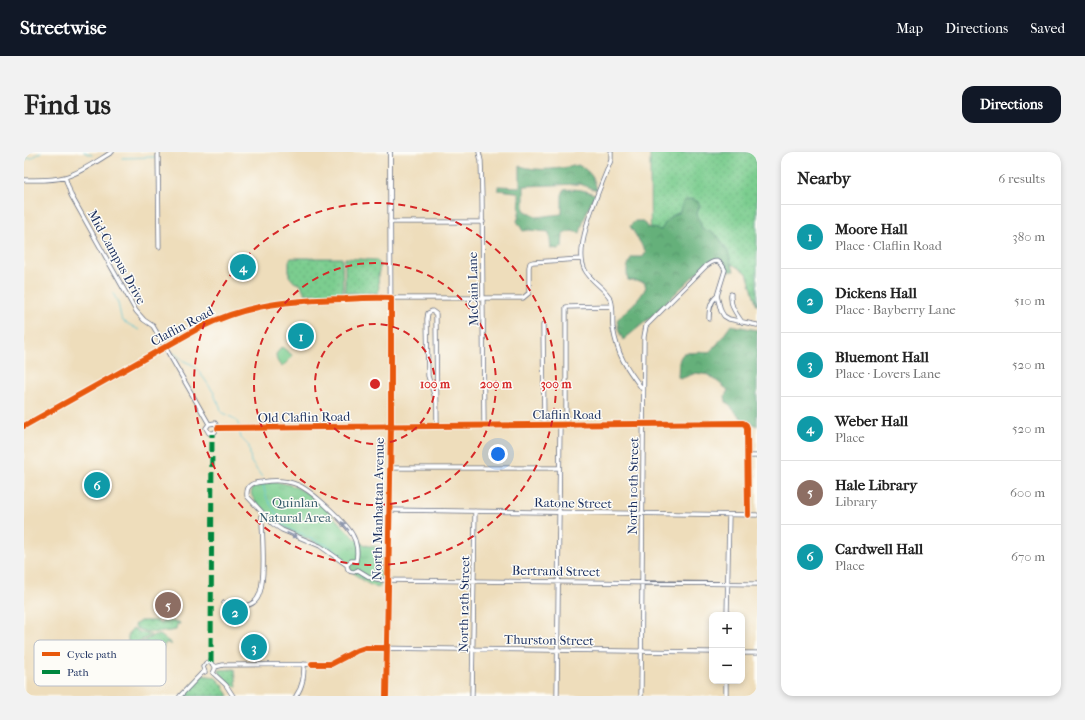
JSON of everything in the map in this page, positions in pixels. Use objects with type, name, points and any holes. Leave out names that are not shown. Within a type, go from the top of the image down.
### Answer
[{"type":"street","points":[[24,180],[51,180],[65,177],[86,169],[112,152]]},
{"type":"street","points":[[158,152],[159,247]]},
{"type":"street","name":"North Manhattan Avenue","points":[[386,696],[390,468],[390,152]]},
{"type":"street","name":"McCain Lane","points":[[479,152],[481,161],[484,298],[484,426]]},
{"type":"street","points":[[611,152],[611,160],[585,228],[581,259],[585,270],[606,292],[610,300],[616,345],[625,365],[644,390]]},
{"type":"street","name":"Mid-Campus Drive","points":[[65,177],[71,195],[136,312],[153,326],[166,346],[209,424]]},
{"type":"street","points":[[390,222],[482,222]]},
{"type":"street","points":[[391,298],[523,298],[529,293],[530,263],[581,259]]},
{"type":"street","name":"North 10th Street","points":[[641,696],[644,337],[646,326],[712,261],[720,262],[725,270],[717,296]]},
{"type":"street","points":[[731,294],[730,302],[742,322]]},
{"type":"street","points":[[717,296],[724,316],[729,319],[757,325]]},
{"type":"street","points":[[709,319],[711,304],[717,296]]},
{"type":"street","name":"Claflin Road","points":[[24,426],[166,346],[223,316],[273,303],[309,299],[391,298]]},
{"type":"street","points":[[566,425],[566,306],[612,306]]},
{"type":"street","points":[[436,404],[428,376],[427,319],[428,313],[432,311],[436,314],[437,426]]},
{"type":"street","points":[[543,325],[544,425]]},
{"type":"street","points":[[214,423],[218,428],[215,433],[209,433],[206,428],[209,424],[214,423]]},
{"type":"street","name":"Claflin Road","points":[[390,426],[743,423],[747,428],[747,456]]},
{"type":"street","points":[[556,696],[560,425]]},
{"type":"street","name":"Old Claflin Road","points":[[218,428],[390,426]]},
{"type":"street","points":[[748,515],[747,456],[757,456]]},
{"type":"street","points":[[390,468],[559,468]]},
{"type":"street","points":[[277,480],[296,484],[314,494],[353,535],[357,551],[356,561],[359,565],[358,570],[354,572],[350,571],[347,565],[320,546],[282,530],[262,512],[248,496],[248,489],[253,483],[277,480]]},
{"type":"street","name":"Ratone Street","points":[[389,510],[757,515]]},
{"type":"street","name":"North 12th Street","points":[[472,696],[475,511]]},
{"type":"street","points":[[224,603],[227,606],[246,606],[255,602],[261,594],[263,559],[262,512]]},
{"type":"street","points":[[727,612],[729,515]]},
{"type":"street","points":[[347,565],[351,561],[356,561]]},
{"type":"street","name":"Bertrand Street","points":[[358,570],[374,579],[757,584]]},
{"type":"street","name":"Thurston Street","points":[[215,667],[223,665],[331,664],[365,648],[709,652]]},
{"type":"street","points":[[745,653],[757,653]]},
{"type":"street","points":[[205,672],[203,667],[207,662],[213,663],[215,667],[214,673]]},
{"type":"street","points":[[296,696],[302,683],[304,664]]},
{"type":"street","points":[[180,696],[202,673],[205,672],[209,674],[214,673],[226,684],[233,696]]},
{"type":"street","points":[[726,684],[726,696]]},
{"type":"green space","points":[[650,152],[757,152],[757,306],[747,273],[722,258],[708,258],[651,312]]},
{"type":"green space","points":[[578,165],[591,175],[597,190],[580,184],[524,186],[524,210],[536,217],[562,214],[562,195],[564,190],[580,190],[595,194],[584,219],[580,233],[571,231],[563,234],[562,247],[558,249],[551,248],[549,232],[529,230],[523,231],[517,221],[519,211],[519,194],[516,192],[498,190],[498,186],[520,187],[520,166],[534,169],[549,169]]},
{"type":"green space","points":[[690,199],[697,201],[700,205],[697,213],[702,228],[718,236],[728,252],[734,271],[728,272],[721,261],[709,261],[650,318],[623,340],[619,331],[617,320],[637,301],[646,287],[644,282],[628,280],[627,268],[632,257],[643,257],[646,252],[630,226],[635,221],[643,221],[647,227],[661,230],[668,219],[679,213],[684,201]]},
{"type":"green space","points":[[291,258],[342,258],[343,293],[305,294],[301,285],[294,282],[289,276],[289,261]]},
{"type":"green space","points":[[345,258],[377,260],[380,266],[378,276],[378,293],[345,293]]},
{"type":"green space","points":[[731,325],[757,330],[757,426],[743,420],[726,402],[725,396],[728,390],[709,375],[696,373],[680,379],[678,377],[679,361],[684,353],[709,352],[718,343]]},
{"type":"green space","points":[[282,347],[292,355],[282,367],[276,358],[276,354]]},
{"type":"green space","name":"Quinlan Natural Area","points":[[274,482],[301,490],[322,505],[361,543],[369,546],[381,547],[380,587],[366,583],[335,554],[281,526],[262,509],[254,500],[251,493],[252,490],[256,485]]},
{"type":"green space","points":[[140,621],[157,621],[160,624],[163,621],[179,622],[180,624],[177,624],[176,630],[146,632],[136,628],[135,625]]},
{"type":"green space","points":[[133,628],[139,632],[151,635],[142,640],[128,640],[128,634]]},
{"type":"green space","points":[[154,635],[160,635],[172,644],[170,645],[169,643],[166,643],[166,640],[146,640]]},
{"type":"green space","points":[[235,669],[237,687],[229,684],[219,672],[219,670]]},
{"type":"green space","points":[[202,675],[215,677],[223,685],[229,696],[183,696]]},
{"type":"waterway","points":[[24,163],[27,158],[32,158],[41,152]]},
{"type":"waterway","points":[[84,152],[92,155]]},
{"type":"waterway","points":[[122,158],[155,157]]},
{"type":"waterway","points":[[113,293],[118,303],[123,321],[139,330]]},
{"type":"waterway","points":[[174,353],[184,361],[193,365],[199,371],[214,393],[221,412],[234,418],[239,426]]},
{"type":"waterway","points":[[240,433],[241,438],[249,446],[251,462],[262,477]]},
{"type":"waterway","points":[[263,485],[267,499],[285,526],[293,531],[303,534],[306,537],[327,545],[342,555]]},
{"type":"marked path","points":[[211,662],[212,434]]},
{"type":"cycle path","points":[[24,426],[199,328],[234,313],[288,302],[391,298],[391,426],[386,696]]},
{"type":"cycle path","points":[[218,428],[743,423],[747,428],[748,515]]},
{"type":"cycle path","points":[[312,664],[331,664],[365,648],[386,648]]},
{"type":"place","name":"Weber Hall","points":[[243,267]]},
{"type":"place","name":"Moore Hall","points":[[301,336]]},
{"type":"place","name":"Cardwell Hall","points":[[97,485]]},
{"type":"place","name":"Hale Library","points":[[168,605]]},
{"type":"place","name":"Dickens Hall","points":[[235,612]]},
{"type":"place","name":"Bluemont Hall","points":[[254,647]]}]
